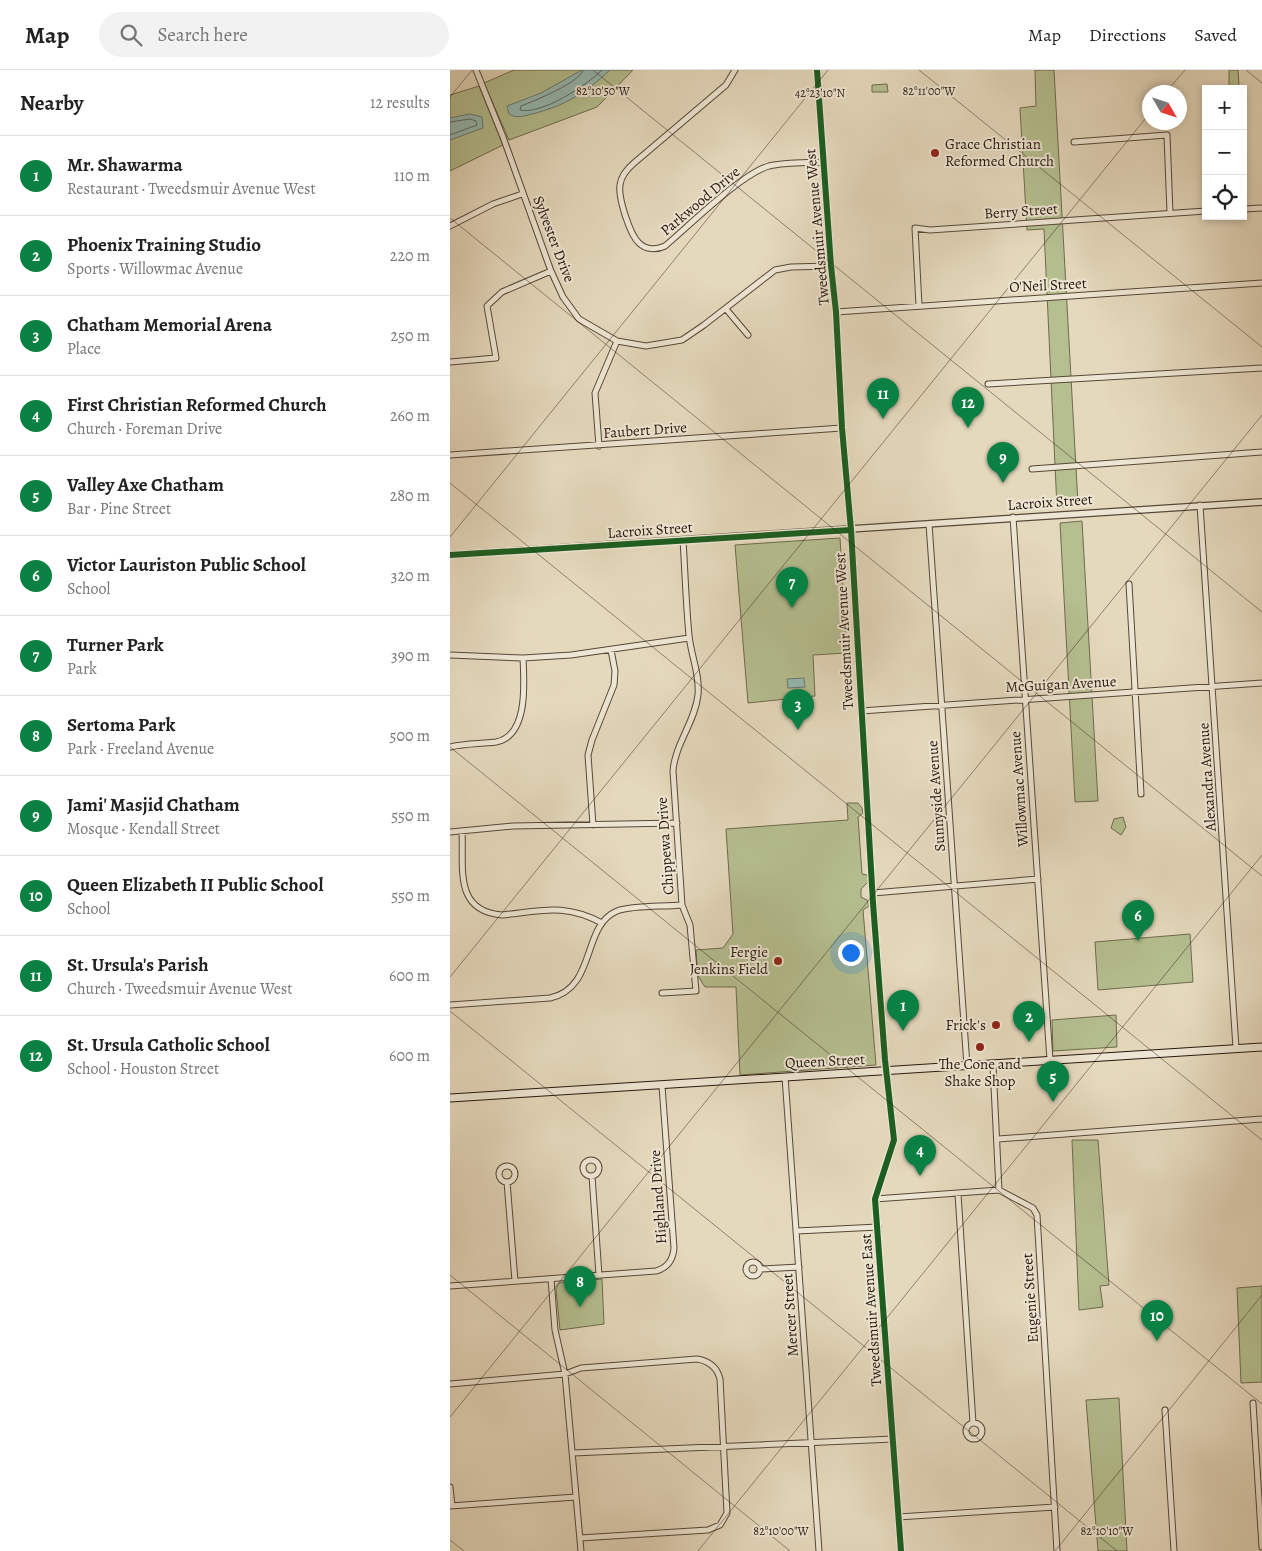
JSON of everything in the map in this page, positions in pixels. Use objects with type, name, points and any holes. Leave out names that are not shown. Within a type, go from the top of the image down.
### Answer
[{"type":"main road","name":"Queen Street","points":[[450,1098],[1262,1047]]},
{"type":"street","name":"Sylvester Drive","points":[[476,70],[503,137],[551,271],[563,297],[579,319],[617,341],[646,346],[682,340],[726,309],[775,270],[791,267],[831,266]]},
{"type":"street","name":"Parkwood Drive","points":[[735,70],[726,85],[634,163],[623,176],[620,195],[632,230],[639,243],[652,249],[665,246],[742,180],[762,168],[777,165],[824,162]]},
{"type":"street","name":"Tweedsmuir Avenue West","points":[[817,70],[836,312],[873,893],[887,1071]]},
{"type":"street","points":[[1074,142],[1167,134],[1170,213]]},
{"type":"street","points":[[450,226],[493,204],[522,194]]},
{"type":"street","points":[[1247,209],[1262,208]]},
{"type":"street","name":"Berry Street","points":[[919,306],[915,228],[930,230],[1202,211]]},
{"type":"street","points":[[450,362],[496,358],[488,306],[502,292],[551,271]]},
{"type":"street","name":"O'Neil Street","points":[[836,312],[1262,283]]},
{"type":"street","points":[[726,309],[748,335]]},
{"type":"street","points":[[599,446],[595,393],[617,341]]},
{"type":"street","points":[[988,384],[1262,368]]},
{"type":"street","name":"Faubert Drive","points":[[450,455],[842,428]]},
{"type":"street","points":[[1032,469],[1262,452]]},
{"type":"street","name":"Lacroix Street","points":[[450,555],[1262,502]]},
{"type":"street","name":"Alexandra Avenue","points":[[1200,505],[1236,1048]]},
{"type":"street","name":"Willowmac Avenue","points":[[1013,517],[1050,1060]]},
{"type":"street","name":"Sunnyside Avenue","points":[[929,524],[967,1066]]},
{"type":"street","name":"Chippewa Drive","points":[[602,922],[611,915],[623,910],[682,905],[674,763],[696,707],[698,690],[696,668],[689,638],[683,540]]},
{"type":"street","points":[[1129,584],[1141,794]]},
{"type":"street","points":[[450,655],[523,658],[572,655],[689,638]]},
{"type":"street","points":[[592,826],[588,755],[614,685],[615,672],[611,650]]},
{"type":"street","points":[[450,746],[497,742],[510,734],[516,724],[525,695],[523,658]]},
{"type":"street","name":"McGuigan Avenue","points":[[861,711],[1025,698],[1213,688],[1262,683]]},
{"type":"street","points":[[450,832],[513,826],[677,823]]},
{"type":"street","points":[[450,1005],[550,998],[567,992],[580,977],[602,922],[578,911],[567,910],[502,915],[492,914],[477,907],[470,900],[464,888],[462,832]]},
{"type":"street","points":[[873,893],[1038,879]]},
{"type":"street","points":[[662,993],[696,991],[690,925],[682,905]]},
{"type":"street","points":[[875,1198],[999,1190],[993,1065]]},
{"type":"street","name":"Tweedsmuir Avenue East","points":[[887,1071],[894,1140],[875,1198],[901,1551]]},
{"type":"street","name":"Mercer Street","points":[[785,1077],[818,1551]]},
{"type":"street","name":"Highland Drive","points":[[450,1286],[659,1271],[672,1259],[674,1248],[662,1086]]},
{"type":"street","points":[[998,1139],[1262,1119]]},
{"type":"street","points":[[592,1176],[599,1275]]},
{"type":"street","points":[[507,1182],[515,1281]]},
{"type":"street","name":"Eugenie Street","points":[[999,1190],[1033,1208],[1037,1215],[1057,1551]]},
{"type":"street","points":[[958,1194],[973,1423]]},
{"type":"street","points":[[797,1231],[878,1227]]},
{"type":"street","points":[[760,1269],[799,1267]]},
{"type":"street","points":[[550,1279],[555,1330],[565,1374],[581,1551]]},
{"type":"street","points":[[450,1384],[565,1374],[581,1368],[697,1359],[716,1369],[720,1379],[727,1513],[720,1525],[708,1530],[580,1538]]},
{"type":"street","points":[[1253,1403],[1262,1547]]},
{"type":"street","points":[[1165,1410],[1174,1551]]},
{"type":"street","points":[[573,1453],[893,1439]]},
{"type":"street","points":[[450,1487],[451,1506],[576,1496]]},
{"type":"street","points":[[898,1517],[1055,1507]]},
{"type":"green space","points":[[514,70],[633,70],[597,107],[509,140],[484,83]]},
{"type":"green space","points":[[1035,70],[1054,70],[1078,504],[1057,508],[1044,229],[1027,230],[1020,108],[1036,106]]},
{"type":"green space","points":[[1229,70],[1238,70],[1239,85],[1229,85]]},
{"type":"green space","points":[[887,84],[888,92],[872,92],[872,85]]},
{"type":"green space","points":[[479,86],[503,145],[450,171],[450,95]]},
{"type":"green space","points":[[1082,521],[1098,801],[1075,802],[1060,523]]},
{"type":"green space","points":[[840,538],[847,653],[813,655],[815,696],[748,703],[735,545]]},
{"type":"green space","points":[[847,803],[858,803],[863,813],[858,817],[862,874],[867,875],[868,882],[861,889],[861,897],[867,900],[869,906],[863,910],[876,1065],[740,1075],[736,987],[705,987],[698,976],[696,950],[723,948],[733,934],[726,829],[848,820]]},
{"type":"green space","points":[[1123,817],[1126,827],[1121,835],[1111,828],[1114,819]]},
{"type":"green space","points":[[1190,934],[1193,982],[1098,990],[1095,942]]},
{"type":"green space","points":[[1116,1015],[1117,1047],[1053,1051],[1052,1020]]},
{"type":"green space","points":[[1072,1140],[1098,1140],[1109,1285],[1100,1286],[1103,1307],[1079,1310]]},
{"type":"green space","points":[[602,1279],[604,1324],[560,1330],[556,1289],[559,1283]]},
{"type":"green space","points":[[1262,1286],[1262,1382],[1241,1383],[1237,1288]]},
{"type":"green space","points":[[1119,1398],[1127,1551],[1098,1551],[1086,1400]]},
{"type":"water","points":[[582,70],[610,70],[583,92],[564,103],[544,111],[518,117],[509,114],[507,106],[541,93]]},
{"type":"water","points":[[470,114],[482,117],[483,128],[450,140],[450,118]]},
{"type":"water","points":[[804,678],[805,687],[788,688],[787,679]]},
{"type":"cycle path","points":[[817,70],[851,530],[873,903],[885,1060],[894,1140],[875,1199],[901,1551]]},
{"type":"cycle path","points":[[450,555],[851,530]]},
{"type":"place","name":"Grace Christian Reformed Church","points":[[935,153]]},
{"type":"place","name":"St. Ursula's Parish","points":[[883,419]]},
{"type":"place","name":"St. Ursula Catholic School","points":[[968,428]]},
{"type":"place","name":"Jami' Masjid Chatham","points":[[1003,483]]},
{"type":"place","name":"Turner Park","points":[[792,608]]},
{"type":"place","name":"Chatham Memorial Arena","points":[[798,730]]},
{"type":"place","name":"Victor Lauriston Public School","points":[[1138,941]]},
{"type":"place","name":"Fergie Jenkins Field","points":[[778,961]]},
{"type":"place","name":"Frick's","points":[[996,1025]]},
{"type":"place","name":"Mr. Shawarma","points":[[903,1031]]},
{"type":"place","name":"Phoenix Training Studio","points":[[1029,1042]]},
{"type":"place","name":"The Cone and Shake Shop","points":[[980,1047]]},
{"type":"place","name":"Valley Axe Chatham","points":[[1053,1102]]},
{"type":"place","name":"First Christian Reformed Church","points":[[920,1176]]},
{"type":"place","name":"Sertoma Park","points":[[580,1307]]},
{"type":"place","name":"Queen Elizabeth II Public School","points":[[1157,1341]]}]
